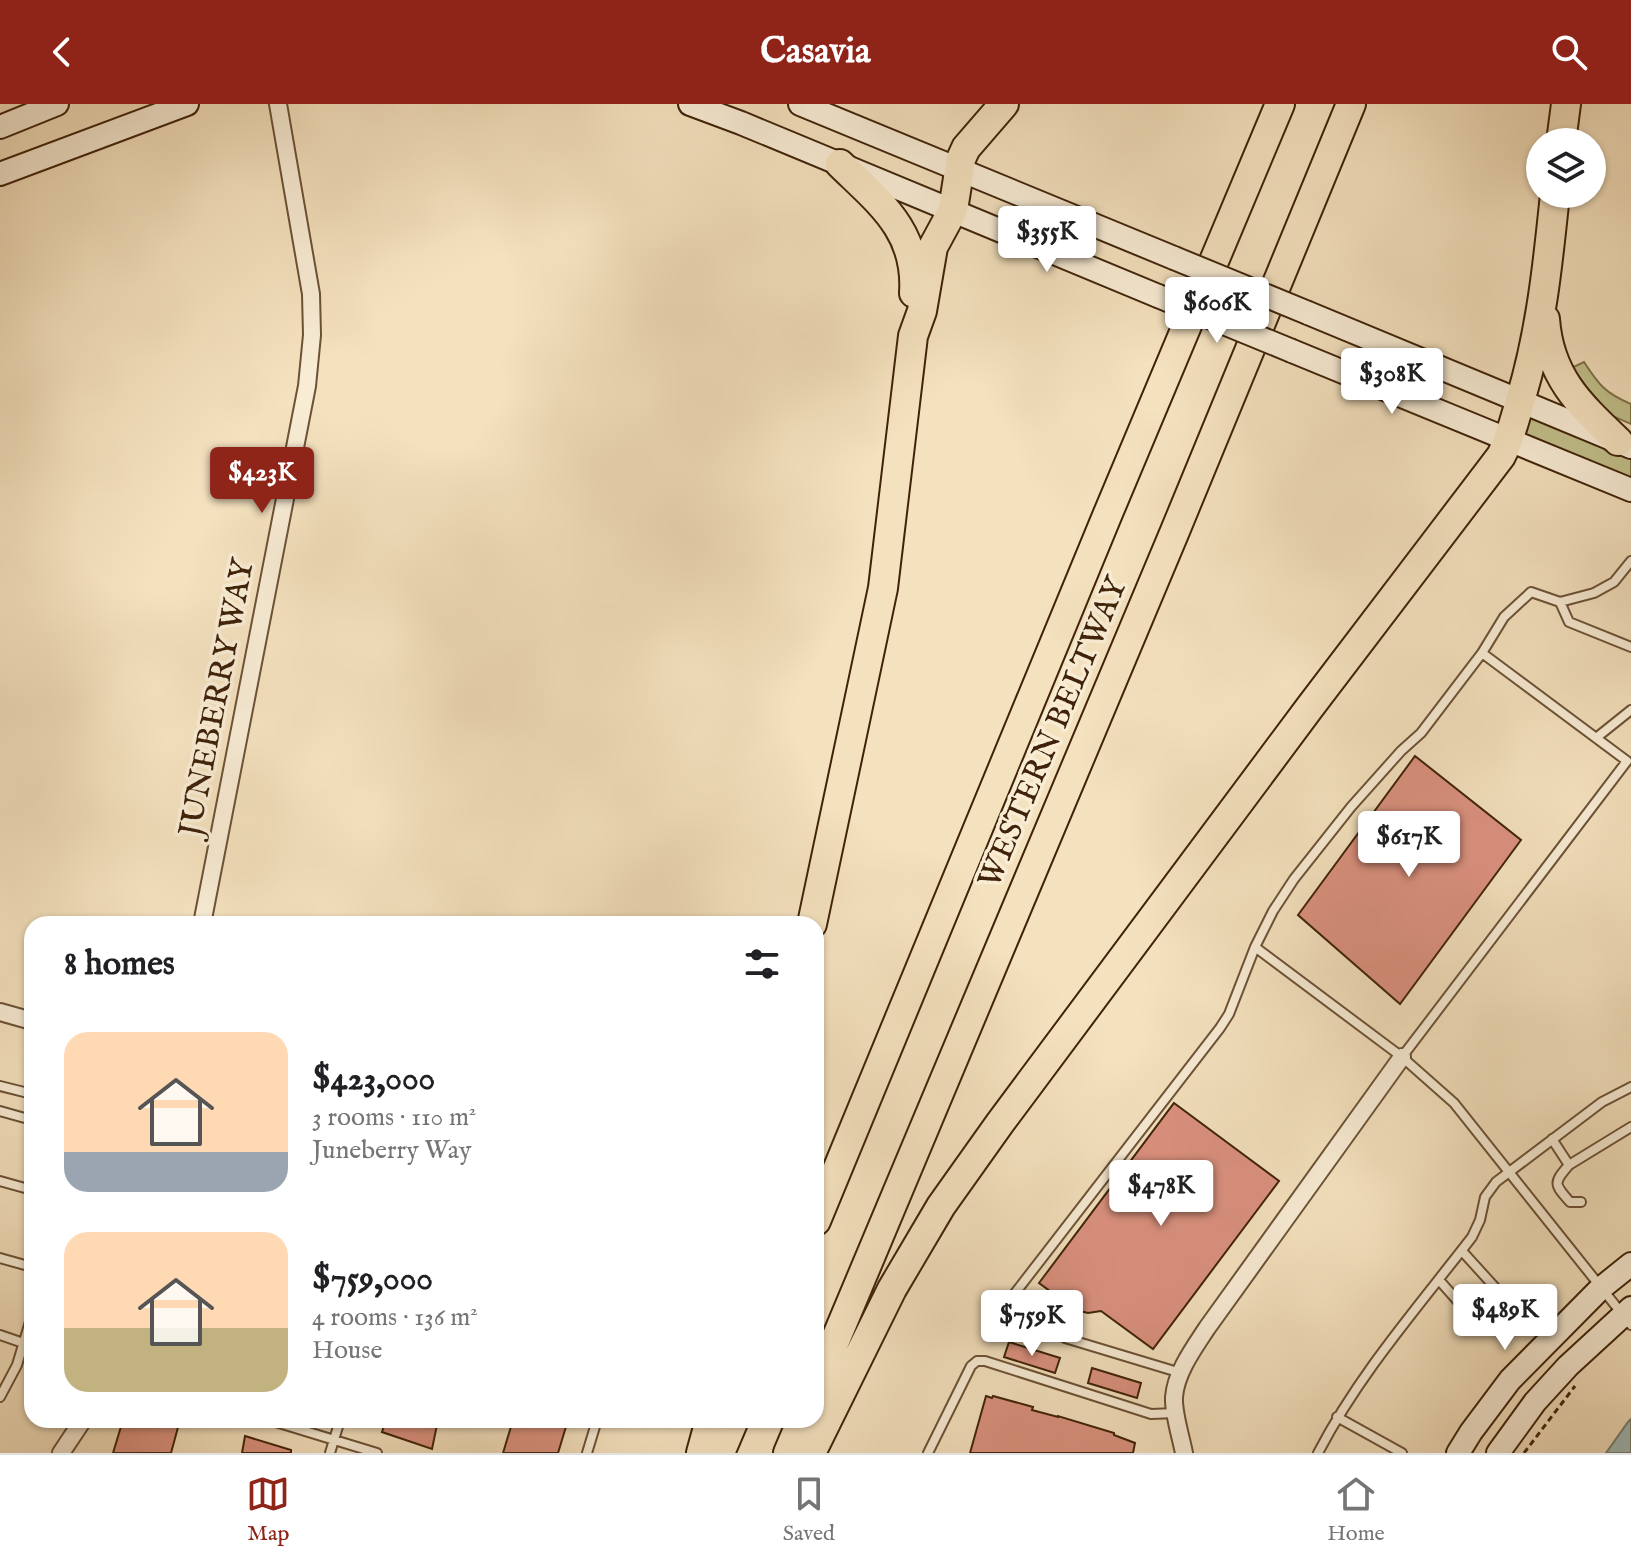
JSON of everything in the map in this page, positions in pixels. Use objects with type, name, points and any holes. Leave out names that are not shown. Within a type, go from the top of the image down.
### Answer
[{"type":"highway","points":[[913,336],[922,311],[933,247],[953,210],[961,159],[966,148],[1004,104]]},
{"type":"highway","name":"WESTERN BELTWAY","points":[[824,1202],[1280,104]]},
{"type":"highway","name":"WESTERN BELTWAY","points":[[824,1367],[1351,104]]},
{"type":"highway","points":[[1563,128],[1566,104]]},
{"type":"highway","points":[[814,916],[883,588],[913,336],[913,261],[904,236],[892,215],[840,164]]},
{"type":"highway","points":[[824,1427],[892,1289],[941,1206],[1310,707],[1501,456],[1510,440],[1543,300],[1553,208]]},
{"type":"highway","points":[[1543,300],[1551,353],[1563,381],[1579,404],[1624,444]]},
{"type":"highway","points":[[701,1453],[708,1428]]},
{"type":"highway","points":[[720,1453],[731,1428]]},
{"type":"highway","points":[[788,1453],[799,1428]]},
{"type":"highway","points":[[811,1453],[823,1428]]},
{"type":"main road","points":[[0,127],[57,104]]},
{"type":"main road","points":[[0,174],[187,104]]},
{"type":"main road","points":[[690,104],[1631,490]]},
{"type":"main road","points":[[800,104],[1624,444]]},
{"type":"main road","points":[[1458,1453],[1510,1380],[1600,1289],[1631,1264]]},
{"type":"main road","points":[[1498,1453],[1535,1402],[1568,1366],[1628,1316]]},
{"type":"street","name":"JUNEBERRY WAY","points":[[204,916],[307,386],[312,335],[311,294],[278,104]]},
{"type":"street","points":[[0,1012],[24,1019]]},
{"type":"street","points":[[1184,1453],[1174,1397],[1181,1373],[1207,1328],[1402,1057]]},
{"type":"street","points":[[61,1453],[78,1428]]},
{"type":"lane","points":[[1181,1373],[1065,1338],[1012,1297],[1220,1028],[1229,1014],[1255,947],[1294,879],[1351,807],[1421,733],[1482,653],[1504,617],[1531,592],[1560,602],[1594,593],[1614,582],[1631,561]]},
{"type":"lane","points":[[1560,602],[1569,622],[1631,647]]},
{"type":"lane","points":[[1402,1057],[1630,760],[1482,653]]},
{"type":"lane","points":[[1596,738],[1631,710]]},
{"type":"lane","points":[[1255,947],[1402,1057],[1454,1103],[1600,1289],[1628,1316]]},
{"type":"lane","points":[[0,1086],[24,1092]]},
{"type":"lane","points":[[1318,1453],[1337,1417],[1368,1372],[1472,1237],[1485,1197],[1496,1182],[1602,1102],[1631,1087]]},
{"type":"lane","points":[[0,1111],[24,1118]]},
{"type":"lane","points":[[1581,1202],[1570,1202],[1557,1188],[1559,1176],[1569,1165],[1631,1127]]},
{"type":"lane","points":[[1552,1139],[1569,1165]]},
{"type":"lane","points":[[0,1181],[24,1188]]},
{"type":"lane","points":[[1439,1280],[1478,1324],[1492,1330],[1505,1324],[1512,1314],[1511,1305],[1462,1251]]},
{"type":"lane","points":[[0,1258],[24,1265]]},
{"type":"lane","points":[[0,1335],[24,1344]]},
{"type":"lane","points":[[0,1397],[24,1352]]},
{"type":"lane","points":[[928,1453],[971,1366],[977,1361],[1151,1414],[1176,1413]]},
{"type":"lane","points":[[1337,1417],[1402,1453]]},
{"type":"lane","points":[[295,1428],[377,1453]]},
{"type":"lane","points":[[330,1453],[338,1428]]},
{"type":"lane","points":[[587,1453],[595,1428]]},
{"type":"shaded area","points":[[1584,362],[1603,388],[1631,404],[1631,424],[1608,414],[1567,370]]},
{"type":"shaded area","points":[[1529,417],[1631,457],[1631,479],[1526,435],[1523,433]]},
{"type":"water","points":[[1631,1419],[1631,1453],[1606,1453],[1628,1422]]},
{"type":"building","points":[[1415,756],[1521,840],[1400,1004],[1298,915]]},
{"type":"building","points":[[1174,1103],[1279,1181],[1153,1349],[1101,1311],[1088,1313],[1076,1310],[1039,1283]]},
{"type":"building","points":[[1009,1342],[1060,1358],[1055,1373],[1004,1357]]},
{"type":"building","points":[[1092,1368],[1141,1383],[1137,1398],[1088,1383]]},
{"type":"building","points":[[986,1396],[1033,1407],[1032,1410],[1114,1433],[1135,1443],[1133,1453],[970,1453]]},
{"type":"building","points":[[121,1428],[178,1428],[171,1453],[113,1453]]},
{"type":"building","points":[[383,1428],[436,1428],[432,1449],[382,1432]]},
{"type":"building","points":[[511,1428],[566,1428],[558,1453],[503,1453]]},
{"type":"building","points":[[245,1436],[291,1450],[291,1453],[242,1453]]}]
